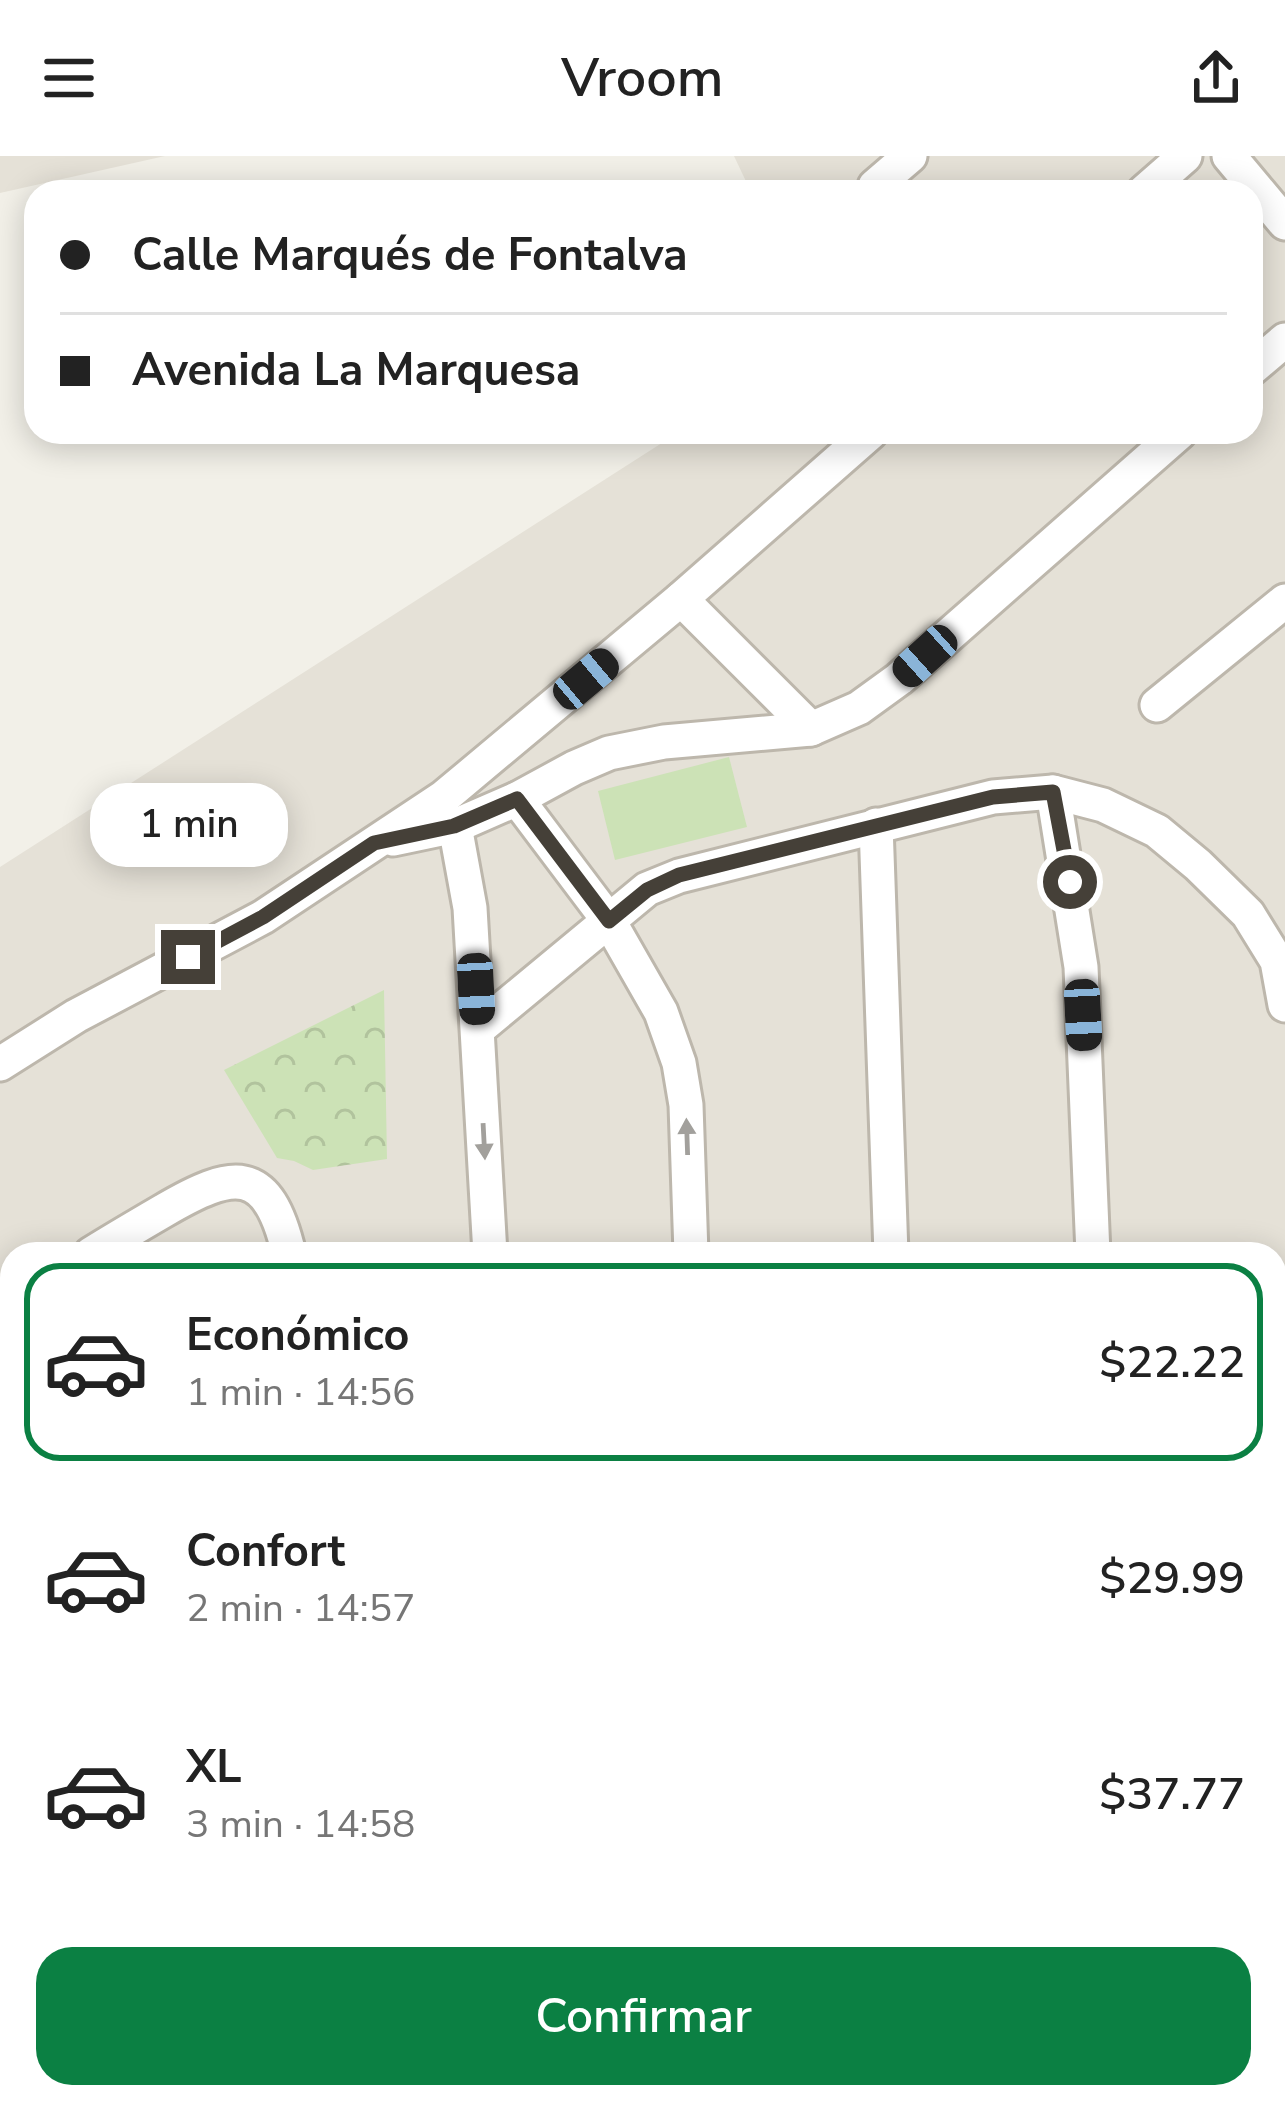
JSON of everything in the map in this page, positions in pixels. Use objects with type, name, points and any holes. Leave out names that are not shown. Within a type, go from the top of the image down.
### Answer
[{"type":"street","points":[[882,180],[910,156]]},
{"type":"street","points":[[1158,180],[1185,156]]},
{"type":"street","points":[[1229,156],[1249,180]]},
{"type":"street","points":[[1263,197],[1285,223]]},
{"type":"street","points":[[0,1064],[76,1016],[263,917],[444,797],[858,444]]},
{"type":"street","points":[[374,843],[454,826],[609,753],[664,742],[811,729],[859,708],[899,679],[1166,444]]},
{"type":"street","points":[[681,599],[811,729]]},
{"type":"street","points":[[1157,705],[1285,601]]},
{"type":"street","points":[[1053,792],[1082,968],[1093,1242]]},
{"type":"street","points":[[478,1029],[647,890],[679,875],[993,797],[1053,792],[1103,805],[1157,831],[1198,866],[1248,914],[1277,961],[1285,1005]]},
{"type":"street","points":[[517,799],[609,921],[661,1012],[679,1063],[686,1105],[691,1242]]},
{"type":"street","points":[[876,825],[891,1242]]},
{"type":"street","points":[[454,826],[470,908],[489,1242]]},
{"type":"street","points":[[113,1242],[198,1190],[224,1181],[248,1184],[267,1197],[286,1242]]},
{"type":"shaded area","points":[[0,156],[165,156],[58,180],[24,180],[24,188],[0,193]]},
{"type":"shaded area","points":[[734,156],[1285,156],[1285,1242],[0,1242],[0,867],[660,444],[1263,444],[1263,180],[745,180]]},
{"type":"green space","points":[[729,757],[747,827],[615,860],[598,791]]},
{"type":"green space","points":[[384,990],[387,1159],[313,1170],[277,1158],[224,1070]]},
{"type":"route","points":[[188,957],[263,917],[374,843],[454,826],[517,799],[609,921],[647,890],[679,875],[993,797],[1053,792],[1070,882]]}]
